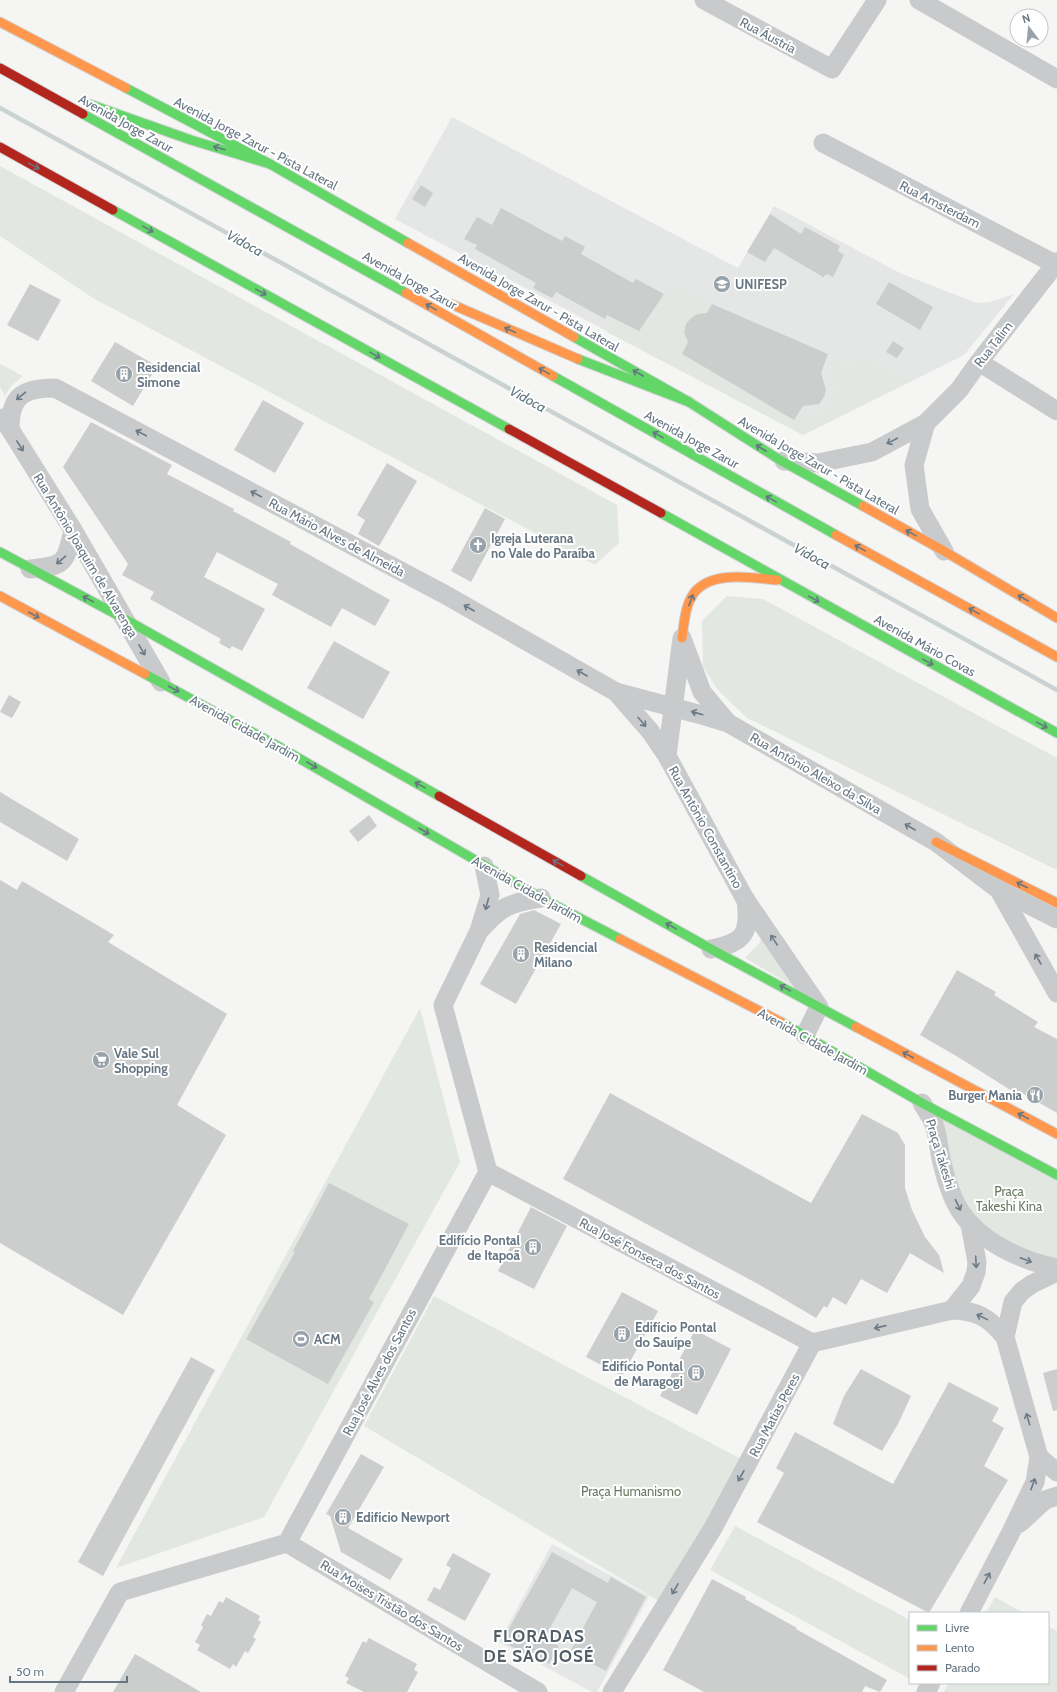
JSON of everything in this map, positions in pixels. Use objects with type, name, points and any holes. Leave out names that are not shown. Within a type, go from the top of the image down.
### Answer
[{"type":"main road","name":"Avenida Jorge Zarur - Pista Lateral","points":[[0,22],[270,164],[689,402],[780,460],[944,551],[1057,618]]},
{"type":"main road","name":"Avenida Jorge Zarur","points":[[0,68],[287,226],[805,518],[1057,657]]},
{"type":"main road","points":[[9,73],[107,111],[270,164]]},
{"type":"main road","points":[[0,147],[780,580]]},
{"type":"main road","points":[[287,226],[425,293]]},
{"type":"main road","points":[[440,299],[593,366],[689,402]]},
{"type":"main road","points":[[0,552],[123,618],[711,949],[1057,1134]]},
{"type":"main road","points":[[682,638],[685,615],[694,594],[705,584],[731,578],[780,580]]},
{"type":"main road","name":"Avenida Mário Covas","points":[[780,580],[1057,733]]},
{"type":"main road","name":"Avenida Cidade Jardim","points":[[0,596],[276,744],[541,898],[805,1035],[922,1103],[1057,1175]]},
{"type":"main road","points":[[936,842],[1057,903]]},
{"type":"street","name":"Rua Áustria","points":[[704,0],[832,69],[877,0]]},
{"type":"street","points":[[919,0],[1057,79]]},
{"type":"street","name":"Rua Amsterdam","points":[[823,143],[1057,264]]},
{"type":"street","name":"Rua Talim","points":[[780,460],[818,463],[872,452],[926,423],[959,390],[979,362],[1057,264]]},
{"type":"street","points":[[979,362],[1057,411]]},
{"type":"street","name":"Rua Mário Alves de Almeida","points":[[10,429],[10,414],[15,401],[23,393],[39,388],[55,388],[444,594],[616,692]]},
{"type":"street","name":"Rua Antônio Joaquim de Alvarenga","points":[[0,413],[73,530],[161,682]]},
{"type":"street","name":"Rua Talim","points":[[926,423],[914,464],[920,509],[944,551]]},
{"type":"street","points":[[30,568],[52,567],[66,558],[73,530]]},
{"type":"street","points":[[682,638],[702,692],[728,723]]},
{"type":"street","name":"Rua Antônio Constantino","points":[[666,756],[674,707],[682,638]]},
{"type":"street","name":"Rua Antônio Aleixo da Silva","points":[[616,692],[728,723],[936,842],[998,890]]},
{"type":"street","name":"Rua Antônio Constantino","points":[[616,692],[650,731],[666,756],[745,899],[819,1007]]},
{"type":"street","points":[[484,866],[490,895],[479,931],[443,1005],[488,1172]]},
{"type":"street","points":[[998,890],[1057,919]]},
{"type":"street","points":[[998,890],[1057,993]]},
{"type":"street","points":[[479,931],[496,913],[508,905],[541,898]]},
{"type":"street","name":"Rua Antônio Constantino","points":[[711,949],[728,945],[739,939],[746,931],[748,919],[745,899]]},
{"type":"street","points":[[805,1035],[819,1007]]},
{"type":"street","name":"Praça Takeshi","points":[[922,1103],[933,1123],[942,1163],[951,1190],[960,1209],[970,1224],[996,1245],[1017,1257],[1057,1268]]},
{"type":"street","name":"Rua José Fonseca dos Santos","points":[[488,1172],[812,1343]]},
{"type":"street","name":"Rua José Alves dos Santos","points":[[287,1543],[488,1172]]},
{"type":"street","points":[[952,1310],[971,1286],[976,1272],[977,1262],[970,1224]]},
{"type":"street","points":[[1005,1337],[1013,1302],[1022,1291],[1032,1284],[1057,1272]]},
{"type":"street","points":[[812,1343],[952,1310],[968,1311],[983,1317],[993,1323],[1005,1337],[1039,1457],[1034,1482],[1011,1532],[970,1612]]},
{"type":"street","name":"Rua Matias Peres","points":[[612,1692],[713,1528],[812,1343]]},
{"type":"street","points":[[1039,1457],[1057,1472]]},
{"type":"street","points":[[1011,1532],[1045,1500],[1057,1496]]},
{"type":"street","points":[[64,1692],[120,1592],[287,1543]]},
{"type":"street","name":"Rua Moises Tristão dos Santos","points":[[287,1543],[538,1692]]},
{"type":"shaded area","name":"UNIFESP","points":[[452,117],[738,268],[774,206],[902,274],[977,303],[990,302],[1014,294],[964,355],[803,435],[395,219]]},
{"type":"shaded area","points":[[552,1544],[649,1596],[597,1692],[592,1692],[499,1642]]},
{"type":"green space","points":[[0,166],[617,505],[619,543],[595,565],[93,298],[0,236]]},
{"type":"green space","points":[[674,282],[712,304],[707,313],[695,316],[687,324],[684,332],[688,342],[681,355],[793,420],[798,414],[813,414],[825,410],[830,406],[836,393],[831,360],[851,368],[861,360],[912,381],[803,435],[607,332],[616,320],[639,331]]},
{"type":"green space","points":[[0,364],[23,376],[11,386],[5,396],[0,387]]},
{"type":"green space","points":[[727,596],[763,599],[1057,758],[1057,870],[747,718],[717,689],[703,667],[702,621]]},
{"type":"green space","points":[[762,936],[796,988],[745,958],[759,944]]},
{"type":"green space","name":"ACM","points":[[420,1008],[460,1162],[264,1517],[116,1568]]},
{"type":"green space","name":"Praça Takeshi Kina","points":[[922,1103],[1057,1175],[1057,1268],[970,1224]]},
{"type":"green space","name":"Praça Humanismo","points":[[434,1296],[741,1459],[662,1603],[364,1426]]},
{"type":"green space","points":[[735,1526],[909,1619],[909,1678],[710,1570]]},
{"type":"green space","points":[[995,1597],[1022,1612],[987,1612]]},
{"type":"green space","points":[[1049,1627],[1057,1631],[1057,1692],[944,1692],[948,1684],[1049,1684]]},
{"type":"building","points":[[421,185],[433,193],[425,207],[412,199]]},
{"type":"building","points":[[501,208],[562,241],[565,236],[585,247],[581,254],[633,283],[636,279],[664,294],[639,331],[607,315],[605,319],[556,292],[552,298],[533,288],[536,283],[475,249],[477,245],[464,239],[477,217],[492,225]]},
{"type":"building","points":[[770,214],[801,234],[805,227],[840,246],[838,251],[844,255],[833,277],[827,274],[823,277],[774,248],[765,262],[747,252]]},
{"type":"building","points":[[889,282],[933,307],[920,330],[876,304]]},
{"type":"building","points":[[30,284],[61,300],[38,341],[7,325]]},
{"type":"building","points":[[712,304],[828,354],[821,373],[826,390],[824,397],[819,404],[803,406],[794,420],[682,354],[688,342],[684,332],[686,324],[691,318],[698,314],[707,313]]},
{"type":"building","points":[[893,341],[904,348],[897,358],[886,352]]},
{"type":"building","name":"Residencial Simone","points":[[115,342],[157,366],[133,406],[91,381]]},
{"type":"building","points":[[263,400],[304,423],[275,473],[234,450]]},
{"type":"building","points":[[91,422],[172,465],[167,474],[234,509],[233,511],[291,542],[290,544],[390,600],[375,626],[342,608],[331,627],[272,595],[278,584],[217,552],[204,577],[265,609],[242,651],[232,646],[230,649],[219,643],[221,639],[150,599],[154,592],[122,575],[128,564],[63,467]]},
{"type":"building","points":[[387,463],[417,481],[379,546],[358,534],[365,520],[357,515]]},
{"type":"building","name":"Igreja Luterana no Vale do Paraíba","points":[[485,508],[505,519],[471,582],[451,571]]},
{"type":"building","points":[[334,641],[390,672],[363,719],[307,688]]},
{"type":"building","points":[[9,695],[21,702],[12,718],[0,712]]},
{"type":"building","points":[[0,792],[79,839],[67,861],[0,822]]},
{"type":"building","points":[[369,815],[377,826],[358,842],[349,831]]},
{"type":"building","name":"Vale Sul Shopping","points":[[0,880],[17,890],[22,881],[114,935],[108,942],[227,1014],[177,1105],[226,1135],[123,1315],[0,1243]]},
{"type":"building","name":"Residencial Milano","points":[[534,910],[561,924],[516,1004],[480,984],[520,914]]},
{"type":"building","points":[[957,970],[996,992],[994,995],[1038,1022],[1034,1027],[1057,1039],[1057,1113],[1022,1093],[1020,1096],[920,1035]]},
{"type":"building","points":[[610,1093],[811,1203],[862,1114],[898,1133],[905,1145],[905,1188],[912,1210],[925,1237],[939,1255],[944,1273],[910,1253],[887,1293],[861,1279],[846,1305],[833,1297],[827,1308],[824,1306],[816,1318],[758,1284],[563,1179]]},
{"type":"building","points":[[329,1183],[409,1224],[369,1299],[374,1302],[328,1384],[246,1339],[295,1252],[293,1251]]},
{"type":"building","name":"Edifício Pontal de Itapoã","points":[[531,1207],[567,1226],[534,1289],[498,1271]]},
{"type":"building","name":"Edifício Pontal do Sauípe","points":[[622,1292],[658,1311],[622,1376],[586,1357]]},
{"type":"building","name":"Edifício Pontal de Maragogi","points":[[695,1330],[731,1349],[697,1415],[660,1396]]},
{"type":"building","points":[[191,1357],[215,1370],[103,1576],[78,1562]]},
{"type":"building","points":[[861,1369],[911,1396],[898,1424],[882,1451],[833,1424],[844,1396]]},
{"type":"building","points":[[1057,1369],[1057,1410],[1053,1411],[1043,1373]]},
{"type":"building","points":[[949,1382],[999,1408],[992,1421],[1004,1428],[984,1466],[1008,1480],[930,1612],[757,1522],[784,1473],[776,1468],[795,1432],[893,1484]]},
{"type":"building","name":"Edifício Newport","points":[[361,1454],[384,1467],[348,1528],[403,1559],[390,1580],[341,1552],[330,1516],[326,1514]]},
{"type":"building","points":[[552,1552],[608,1583],[611,1577],[646,1597],[606,1671],[570,1652],[597,1602],[572,1588],[545,1637],[559,1646],[549,1664],[540,1659],[539,1662],[502,1641]]},
{"type":"building","points":[[453,1553],[491,1574],[465,1621],[427,1600],[434,1587],[440,1590],[451,1568],[446,1565]]},
{"type":"building","points":[[712,1579],[746,1597],[745,1599],[887,1680],[880,1692],[865,1686],[862,1692],[704,1692],[663,1670]]},
{"type":"building","points":[[226,1597],[260,1616],[258,1620],[261,1622],[253,1637],[256,1639],[248,1653],[245,1651],[236,1667],[233,1664],[230,1669],[197,1650],[200,1645],[195,1642],[203,1627],[201,1625],[207,1614],[211,1616],[219,1601],[223,1603]]},
{"type":"building","points":[[369,1638],[417,1664],[414,1670],[418,1672],[407,1692],[364,1692],[346,1683],[349,1678],[345,1676],[363,1641],[366,1643]]},
{"type":"building","points":[[135,1654],[201,1692],[113,1692]]},
{"type":"waterway","name":"Vidoca","points":[[0,108],[1057,690]]},
{"type":"traffic: fast","points":[[126,88],[270,164],[408,243]]},
{"type":"traffic: fast","points":[[89,104],[191,140],[270,164]]},
{"type":"traffic: fast","points":[[83,114],[406,293]]},
{"type":"traffic: fast","points":[[113,210],[509,429]]},
{"type":"traffic: fast","points":[[574,337],[689,402],[780,460],[863,506]]},
{"type":"traffic: fast","points":[[578,359],[689,402]]},
{"type":"traffic: fast","points":[[553,376],[836,535]]},
{"type":"traffic: fast","points":[[661,513],[1057,733]]},
{"type":"traffic: fast","points":[[0,552],[123,618],[439,796]]},
{"type":"traffic: fast","points":[[145,674],[276,745],[541,898],[620,939]]},
{"type":"traffic: fast","points":[[581,876],[711,949],[856,1027]]},
{"type":"traffic: fast","points":[[781,1022],[922,1103],[1057,1175]]},
{"type":"traffic: slow","points":[[0,22],[126,88]]},
{"type":"traffic: slow","points":[[408,243],[574,337]]},
{"type":"traffic: slow","points":[[406,293],[553,376]]},
{"type":"traffic: slow","points":[[451,304],[578,359]]},
{"type":"traffic: slow","points":[[863,506],[944,551],[1057,618]]},
{"type":"traffic: slow","points":[[836,535],[1057,657]]},
{"type":"traffic: slow","points":[[682,638],[685,615],[689,603],[694,593],[702,586],[711,581],[733,577],[777,580]]},
{"type":"traffic: slow","points":[[0,596],[145,674]]},
{"type":"traffic: slow","points":[[936,842],[1057,903]]},
{"type":"traffic: slow","points":[[620,939],[781,1022]]},
{"type":"traffic: slow","points":[[856,1027],[1057,1134]]},
{"type":"traffic: jam","points":[[0,68],[83,114]]},
{"type":"traffic: jam","points":[[0,147],[113,210]]},
{"type":"traffic: jam","points":[[509,429],[661,513]]},
{"type":"traffic: jam","points":[[439,796],[581,876]]},
{"type":"place","name":"UNIFESP","points":[[722,284]]},
{"type":"place","name":"Residencial Simone","points":[[124,374]]},
{"type":"place","name":"Igreja Luterana no Vale do Paraíba","points":[[478,545]]},
{"type":"place","name":"Residencial Milano","points":[[521,954]]},
{"type":"place","name":"Vale Sul Shopping","points":[[101,1060]]},
{"type":"place","name":"Burger Mania","points":[[1035,1095]]},
{"type":"place","name":"Edifício Pontal de Itapoã","points":[[533,1247]]},
{"type":"place","name":"Edifício Pontal do Sauípe","points":[[622,1334]]},
{"type":"place","name":"ACM","points":[[301,1339]]},
{"type":"place","name":"Edifício Pontal de Maragogi","points":[[696,1373]]},
{"type":"place","name":"Edifício Newport","points":[[343,1517]]},
{"type":"district","name":"FLORADAS DE SÃO JOSÉ","points":[[539,1646]]}]
